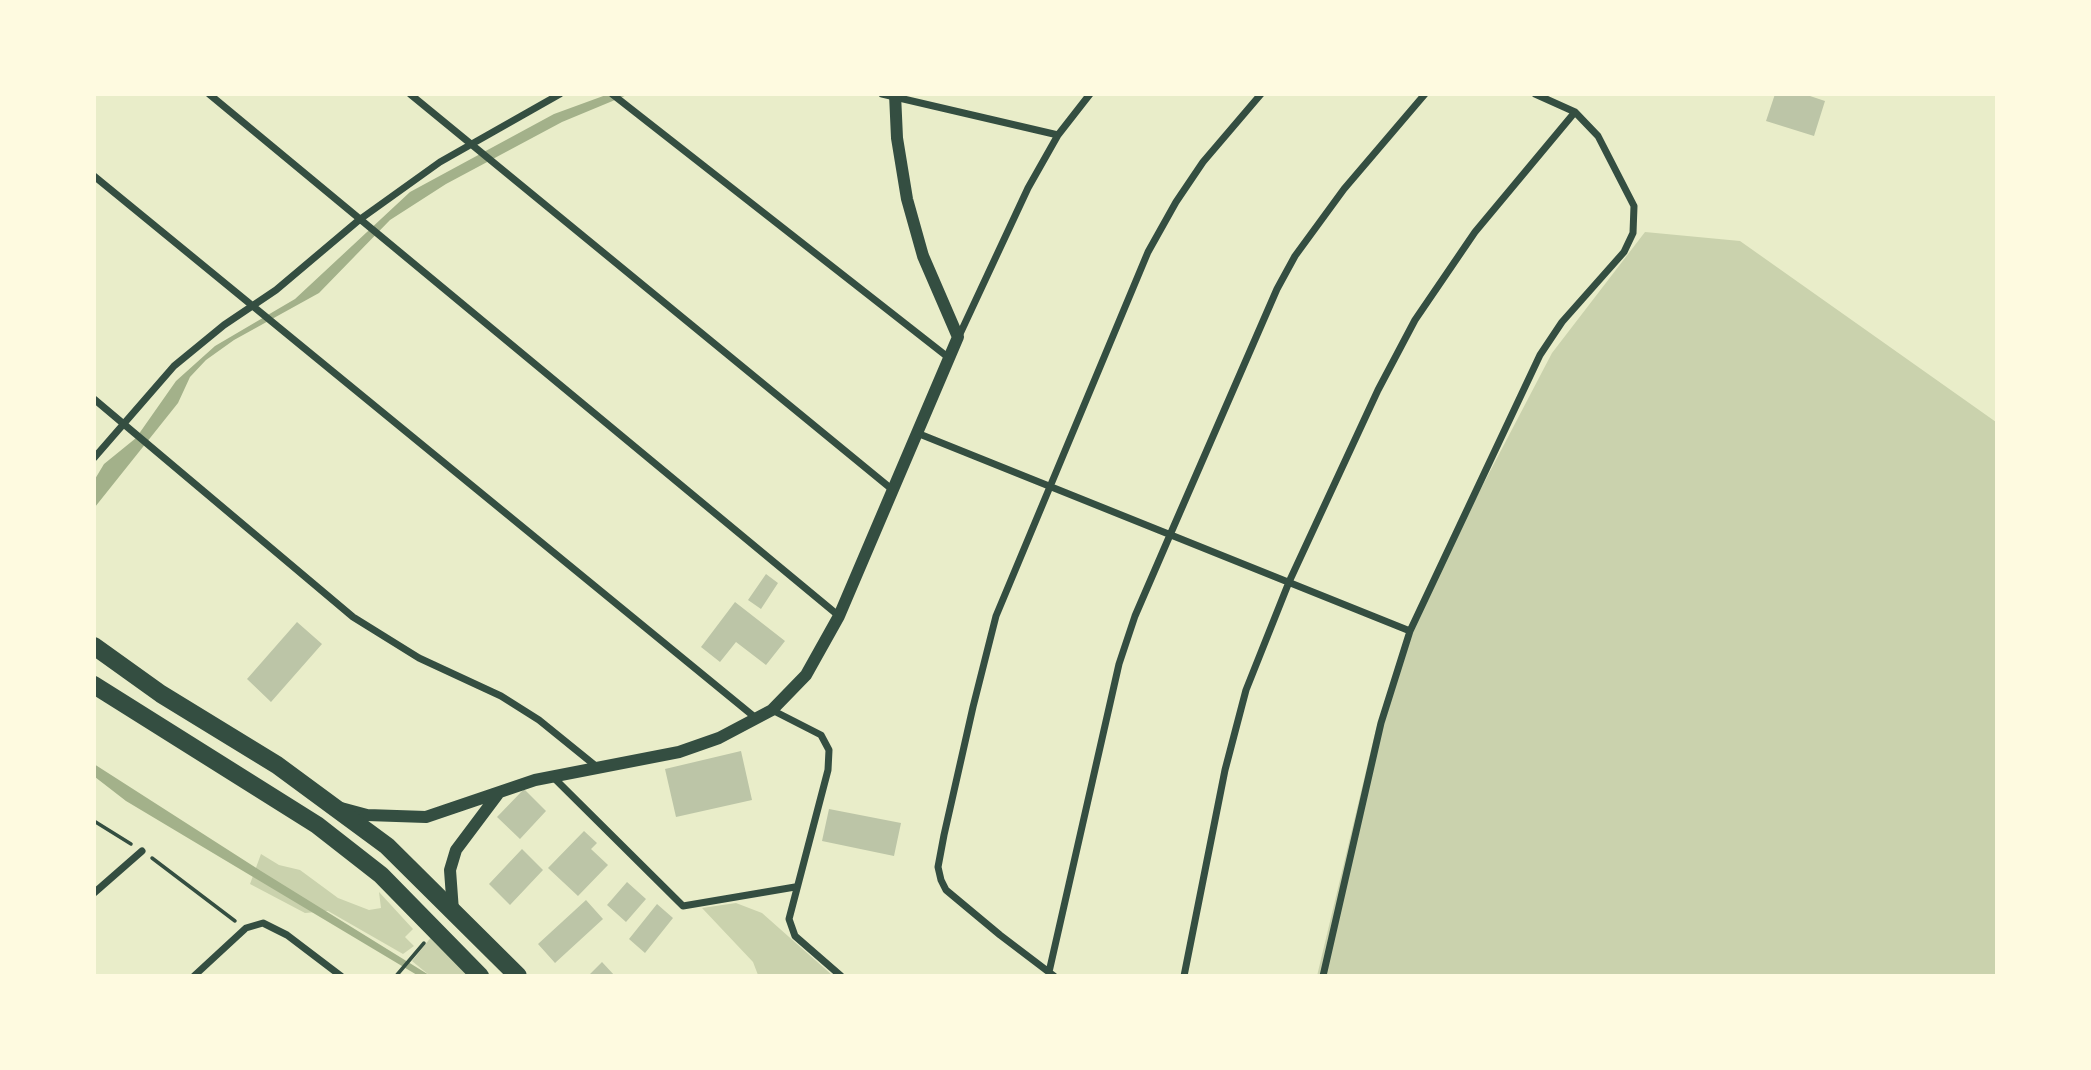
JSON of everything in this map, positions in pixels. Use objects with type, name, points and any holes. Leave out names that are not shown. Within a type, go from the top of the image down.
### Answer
[{"type":"highway","points":[[94,646],[161,694],[277,765],[387,846],[518,975]]},
{"type":"highway","points":[[94,685],[317,825],[381,876],[480,975]]},
{"type":"street","points":[[209,94],[839,616]]},
{"type":"street","points":[[410,94],[894,491]]},
{"type":"street","points":[[94,458],[127,426],[174,366],[224,325],[312,262],[359,220],[439,162],[560,94]]},
{"type":"street","points":[[612,94],[949,358]]},
{"type":"street","points":[[882,94],[1058,135]]},
{"type":"street","points":[[334,806],[368,815],[426,817],[552,777],[699,747],[772,710],[806,675],[839,616],[958,337],[1018,207],[1058,135],[1090,94]]},
{"type":"street","points":[[1261,94],[1203,162],[1154,242],[1048,487],[996,616],[944,835],[939,867],[941,880],[957,899],[1051,974],[1119,664],[1135,617],[1277,289],[1295,256],[1344,189],[1425,94]]},
{"type":"street","points":[[1323,975],[1381,723],[1410,631],[1541,355],[1562,321],[1624,252],[1633,233],[1634,206],[1598,136],[1575,112],[1535,94]]},
{"type":"street","points":[[903,97],[897,138],[907,199],[923,256],[958,337]]},
{"type":"street","points":[[1184,975],[1226,770],[1246,690],[1289,582],[1378,390],[1415,320],[1475,232],[1575,112]]},
{"type":"street","points":[[94,176],[757,719]]},
{"type":"street","points":[[94,399],[353,617],[419,658],[501,696],[539,720],[597,768]]},
{"type":"street","points":[[917,433],[1410,631]]},
{"type":"street","points":[[772,710],[821,735],[829,750],[828,770],[790,907],[790,929],[841,975]]},
{"type":"street","points":[[552,777],[683,906],[795,887]]},
{"type":"street","points":[[453,911],[449,878],[456,850],[498,794]]},
{"type":"street","points":[[94,893],[142,851]]},
{"type":"street","points":[[194,975],[246,929],[263,923],[274,927],[341,975]]},
{"type":"path","points":[[94,821],[142,851],[246,929]]},
{"type":"path","points":[[397,974],[419,949]]},
{"type":"shaded area","points":[[606,95],[627,95],[562,122],[446,184],[390,220],[319,293],[234,340],[206,360],[190,377],[178,403],[95,507],[95,479],[104,464],[136,438],[176,381],[215,346],[295,299],[410,192],[554,114]]},
{"type":"shaded area","points":[[1645,232],[1740,241],[1996,422],[1996,975],[1317,976],[1376,729],[1408,628],[1552,353]]},
{"type":"shaded area","points":[[94,764],[429,975],[417,975],[126,801],[95,777]]},
{"type":"shaded area","points":[[261,854],[279,865],[300,870],[338,898],[369,910],[381,908],[379,892],[413,929],[405,937],[414,946],[403,954],[328,911],[305,913],[250,884]]},
{"type":"shaded area","points":[[736,903],[762,913],[832,975],[758,975],[753,962],[702,908]]},
{"type":"shaded area","points":[[432,936],[471,975],[429,975],[412,961]]},
{"type":"building","points":[[1775,94],[1804,94],[1825,101],[1814,136],[1766,121]]},
{"type":"building","points":[[766,574],[778,583],[761,609],[748,600]]},
{"type":"building","points":[[735,602],[785,641],[766,665],[736,642],[720,662],[701,647]]},
{"type":"building","points":[[297,622],[322,644],[271,702],[247,679]]},
{"type":"building","points":[[741,751],[752,800],[676,817],[665,769]]},
{"type":"building","points":[[524,789],[546,811],[520,839],[497,817]]},
{"type":"building","points":[[829,809],[901,823],[894,856],[822,841]]},
{"type":"building","points":[[584,831],[597,843],[591,849],[608,865],[578,896],[548,868]]},
{"type":"building","points":[[522,849],[543,870],[510,905],[489,884]]},
{"type":"building","points":[[627,882],[646,899],[626,922],[607,905]]},
{"type":"building","points":[[586,900],[603,919],[555,963],[538,944]]},
{"type":"building","points":[[657,904],[673,918],[645,953],[629,939]]},
{"type":"building","points":[[602,962],[615,976],[588,976]]}]
